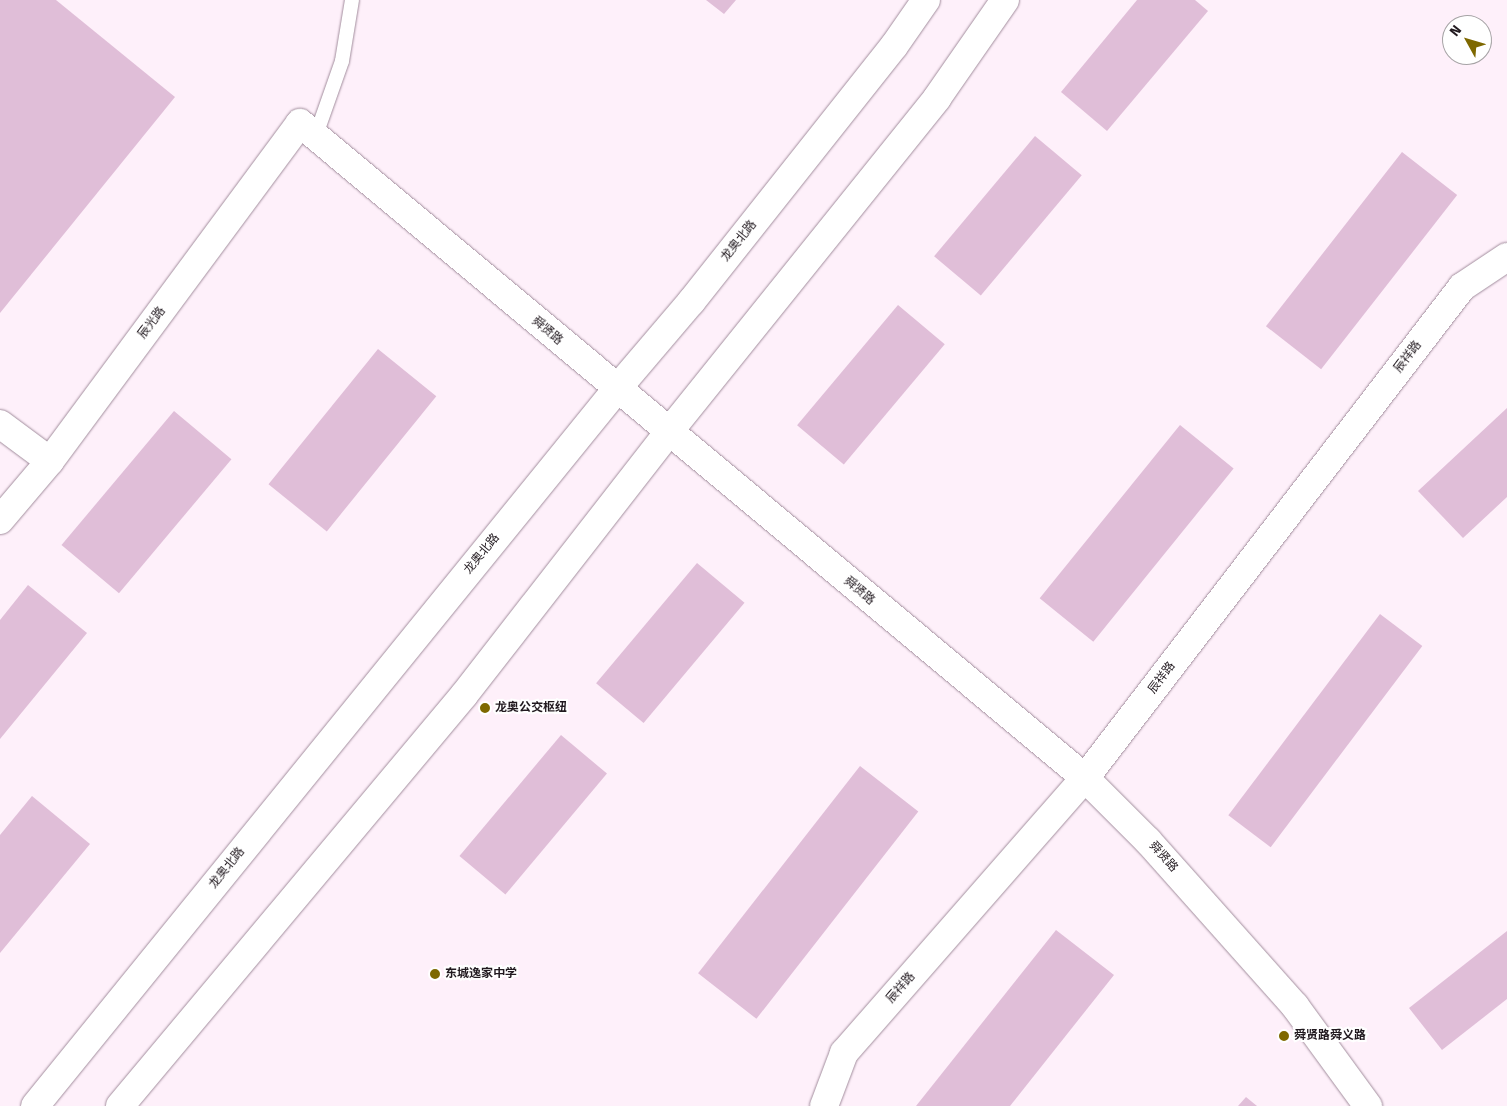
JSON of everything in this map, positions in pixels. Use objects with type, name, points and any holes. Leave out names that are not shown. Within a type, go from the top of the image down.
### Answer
[{"type":"street","name":"龙奥北路","points":[[35,1106],[616,390],[696,295],[894,46],[926,0]]},
{"type":"street","points":[[120,1106],[464,695],[668,433],[931,105],[1005,0]]},
{"type":"street","name":"舜贤路","points":[[308,129],[616,390],[1085,778],[1148,840],[1295,1006],[1368,1106]]},
{"type":"street","name":"辰光路","points":[[0,520],[50,461],[308,129]]},
{"type":"street","name":"辰祥路","points":[[824,1106],[844,1053],[1085,778],[1462,287],[1507,256]]},
{"type":"street","points":[[0,424],[50,461]]},
{"type":"lane","points":[[308,129],[342,61],[352,0]]},
{"type":"building","points":[[0,0],[56,0],[175,97],[0,313]]},
{"type":"building","points":[[706,0],[736,0],[724,14]]},
{"type":"building","points":[[1137,0],[1195,0],[1208,11],[1107,131],[1061,92]]},
{"type":"building","points":[[1035,136],[1082,175],[981,295],[934,256]]},
{"type":"building","points":[[1402,152],[1457,195],[1321,369],[1266,326]]},
{"type":"building","points":[[898,305],[945,344],[844,464],[797,425]]},
{"type":"building","points":[[378,349],[436,396],[327,531],[268,484]]},
{"type":"building","points":[[1507,408],[1507,497],[1463,538],[1418,491]]},
{"type":"building","points":[[174,411],[231,459],[119,593],[62,545]]},
{"type":"building","points":[[1180,425],[1234,468],[1093,642],[1040,598]]},
{"type":"building","points":[[697,563],[744,603],[644,723],[596,683]]},
{"type":"building","points":[[28,585],[87,633],[0,739],[0,620]]},
{"type":"building","points":[[1380,614],[1422,646],[1271,847],[1228,815]]},
{"type":"building","points":[[561,735],[607,774],[505,895],[459,856]]},
{"type":"building","points":[[860,766],[918,812],[756,1019],[698,973]]},
{"type":"building","points":[[32,796],[90,844],[0,953],[0,835]]},
{"type":"building","points":[[1056,930],[1114,975],[1010,1106],[916,1106]]},
{"type":"building","points":[[1507,931],[1507,999],[1442,1050],[1409,1008]]},
{"type":"building","points":[[1246,1097],[1257,1106],[1238,1106]]},
{"type":"place","name":"龙奥公交枢纽","points":[[485,708]]},
{"type":"place","name":"东城逸家中学","points":[[435,974]]},
{"type":"place","name":"舜贤路舜义路","points":[[1284,1036]]}]
